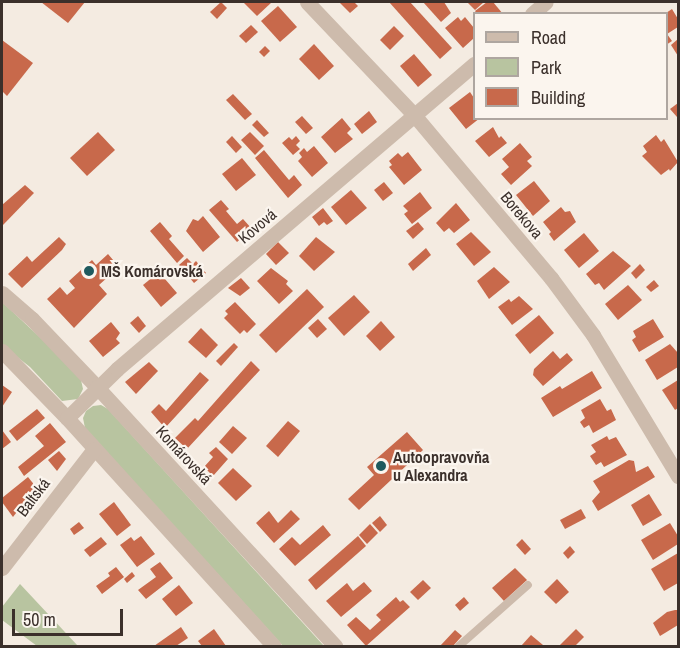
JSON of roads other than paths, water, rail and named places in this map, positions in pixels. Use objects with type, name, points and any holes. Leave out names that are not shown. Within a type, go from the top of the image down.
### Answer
[{"type":"street","name":"Borekova","points":[[307,2],[415,116],[573,306],[678,476]]},
{"type":"street","points":[[534,12],[546,2]]},
{"type":"street","name":"Kovová","points":[[67,418],[97,387],[473,65]]},
{"type":"street","name":"Komárovská","points":[[2,293],[32,319],[97,387],[335,646]]},
{"type":"street","points":[[2,351],[67,418],[274,646]]},
{"type":"street","name":"Baltská","points":[[2,568],[94,449]]},
{"type":"lane","points":[[459,646],[528,585]]},
{"type":"place","name":"MŠ Komárovská","points":[[89,271]]},
{"type":"place","name":"Autoopravovňa u Alexandra","points":[[381,466]]}]
